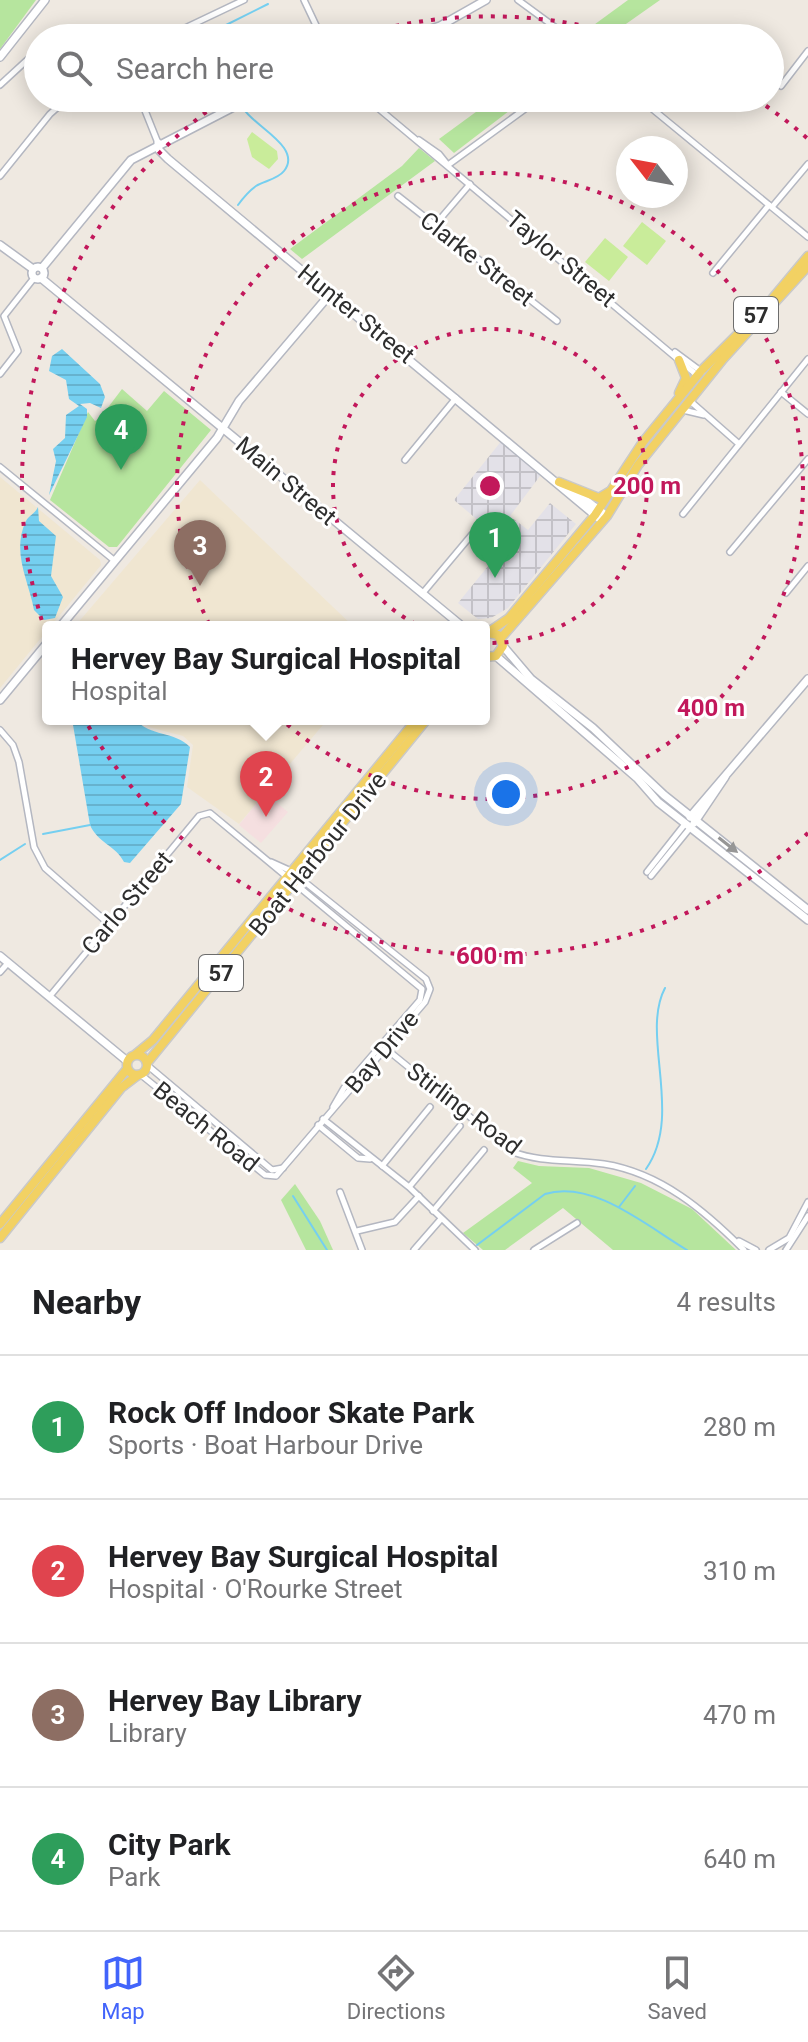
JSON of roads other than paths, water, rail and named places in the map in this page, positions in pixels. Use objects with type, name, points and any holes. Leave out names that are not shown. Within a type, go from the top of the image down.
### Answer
[{"type":"main road","name":"57","points":[[490,656],[601,516],[702,376],[808,256]]},
{"type":"main road","name":"57","points":[[490,630],[509,618],[601,516],[612,491],[655,428],[689,400],[702,376],[808,266]]},
{"type":"main road","points":[[676,356],[686,378],[676,410]]},
{"type":"main road","points":[[655,428],[682,402],[689,400]]},
{"type":"main road","points":[[559,482],[599,498],[612,491]]},
{"type":"main road","name":"57","points":[[490,634],[502,642]]},
{"type":"main road","name":"Boat Harbour Drive","points":[[147,1064],[345,806],[412,725]]},
{"type":"main road","name":"Boat Harbour Drive","points":[[136,1054],[153,1040],[422,725]]},
{"type":"main road","points":[[345,806],[368,784],[376,782]]},
{"type":"main road","points":[[136,1054],[147,1064]]},
{"type":"main road","name":"57","points":[[0,1224],[136,1054]]},
{"type":"main road","name":"57","points":[[0,1238],[121,1088],[147,1064]]},
{"type":"main road","points":[[127,1065],[139,1074]]},
{"type":"street","points":[[26,24],[45,0]]},
{"type":"street","points":[[193,24],[244,0]]},
{"type":"street","points":[[304,0],[315,24]]},
{"type":"street","points":[[444,24],[486,0]]},
{"type":"street","points":[[518,0],[551,24]]},
{"type":"street","points":[[0,57],[24,27]]},
{"type":"street","points":[[784,82],[808,51]]},
{"type":"street","points":[[0,85],[24,63]]},
{"type":"street","points":[[0,176],[52,112]]},
{"type":"street","points":[[146,112],[158,143]]},
{"type":"street","points":[[0,374],[18,351],[5,323],[5,312],[131,160],[158,143],[222,112]]},
{"type":"street","name":"Taylor Street","points":[[383,112],[434,158],[448,165],[702,376]]},
{"type":"street","points":[[448,165],[521,112]]},
{"type":"street","points":[[656,112],[808,237]]},
{"type":"street","name":"Hunter Street","points":[[158,143],[160,152],[601,516]]},
{"type":"street","points":[[713,273],[808,164]]},
{"type":"street","points":[[435,225],[470,184]]},
{"type":"street","name":"Clarke Street","points":[[398,196],[557,321]]},
{"type":"street","name":"Main Street","points":[[0,245],[456,621]]},
{"type":"street","points":[[65,621],[222,429],[239,401],[331,293]]},
{"type":"street","points":[[683,514],[808,359]]},
{"type":"street","points":[[781,392],[808,414]]},
{"type":"street","points":[[405,460],[457,397]]},
{"type":"street","points":[[689,400],[739,444]]},
{"type":"street","points":[[676,410],[690,409],[705,416]]},
{"type":"street","points":[[730,552],[808,459]]},
{"type":"street","points":[[0,467],[115,561]]},
{"type":"street","points":[[422,594],[479,526]]},
{"type":"street","points":[[786,593],[808,566]]},
{"type":"street","points":[[502,642],[536,683],[593,728],[693,818],[808,910]]},
{"type":"street","points":[[0,700],[42,649]]},
{"type":"street","points":[[490,659],[507,663],[533,692],[612,756],[658,802],[808,920]]},
{"type":"street","points":[[649,874],[725,776],[808,679]]},
{"type":"street","points":[[0,730],[13,745],[19,762],[34,847],[40,862],[109,924]]},
{"type":"street","name":"Carlo Street","points":[[50,996],[199,816],[206,813],[215,816],[293,877]]},
{"type":"street","points":[[293,877],[415,969],[429,982],[426,993],[414,981],[293,877]]},
{"type":"street","points":[[0,956],[127,1065]]},
{"type":"street","points":[[0,972],[8,963]]},
{"type":"street","name":"Bay Drive","points":[[284,1167],[426,993]]},
{"type":"street","name":"Stirling Road","points":[[383,1047],[513,1152],[538,1160],[602,1164],[635,1172],[693,1203],[744,1250]]},
{"type":"street","name":"Beach Road","points":[[147,1064],[272,1170],[284,1167]]},
{"type":"street","name":"Beach Road","points":[[139,1074],[265,1175],[276,1176],[284,1167]]},
{"type":"street","points":[[173,1099],[178,1092]]},
{"type":"street","points":[[382,1166],[430,1107]]},
{"type":"street","points":[[323,1119],[409,1187],[475,1250]]},
{"type":"street","points":[[318,1125],[358,1158],[371,1159]]},
{"type":"street","points":[[409,1187],[460,1126]]},
{"type":"street","points":[[433,1211],[484,1150]]},
{"type":"street","points":[[340,1192],[362,1250]]},
{"type":"street","points":[[357,1231],[395,1222],[419,1196]]},
{"type":"street","points":[[769,1250],[789,1238],[808,1202]]},
{"type":"street","points":[[786,1250],[808,1216]]},
{"type":"street","points":[[414,1250],[441,1219]]},
{"type":"street","points":[[534,1250],[577,1223]]},
{"type":"street","name":"Stirling Road","points":[[725,1231],[756,1250]]},
{"type":"water","points":[[62,349],[100,384],[105,397],[101,408],[90,403],[80,404],[87,409],[87,417],[49,495],[56,461],[53,449],[65,438],[66,415],[79,406],[69,399],[66,380],[49,371],[52,356]]},
{"type":"water","points":[[38,507],[39,521],[56,536],[51,576],[63,597],[55,618],[44,620],[34,610],[22,566],[20,544],[27,519]]},
{"type":"water","points":[[73,725],[141,725],[177,738],[190,747],[181,804],[130,863],[124,862],[90,825]]},
{"type":"waterway","points":[[228,24],[268,4]]},
{"type":"waterway","points":[[238,205],[256,186],[281,174],[288,162],[282,145],[246,112]]},
{"type":"waterway","points":[[43,834],[90,825]]},
{"type":"waterway","points":[[0,860],[25,844]]},
{"type":"waterway","points":[[646,1169],[657,1148],[661,1125],[657,1029],[665,988]]},
{"type":"waterway","points":[[619,1207],[635,1186]]},
{"type":"waterway","points":[[477,1245],[545,1194],[563,1191],[601,1199],[638,1218],[687,1250]]},
{"type":"waterway","points":[[293,1196],[327,1250]]},
{"type":"place","name":"City Park","points":[[121,470]]},
{"type":"place","name":"Rock Off Indoor Skate Park","points":[[495,578]]},
{"type":"place","name":"Hervey Bay Library","points":[[200,586]]},
{"type":"place","name":"Hervey Bay Surgical Hospital","points":[[266,817]]}]
